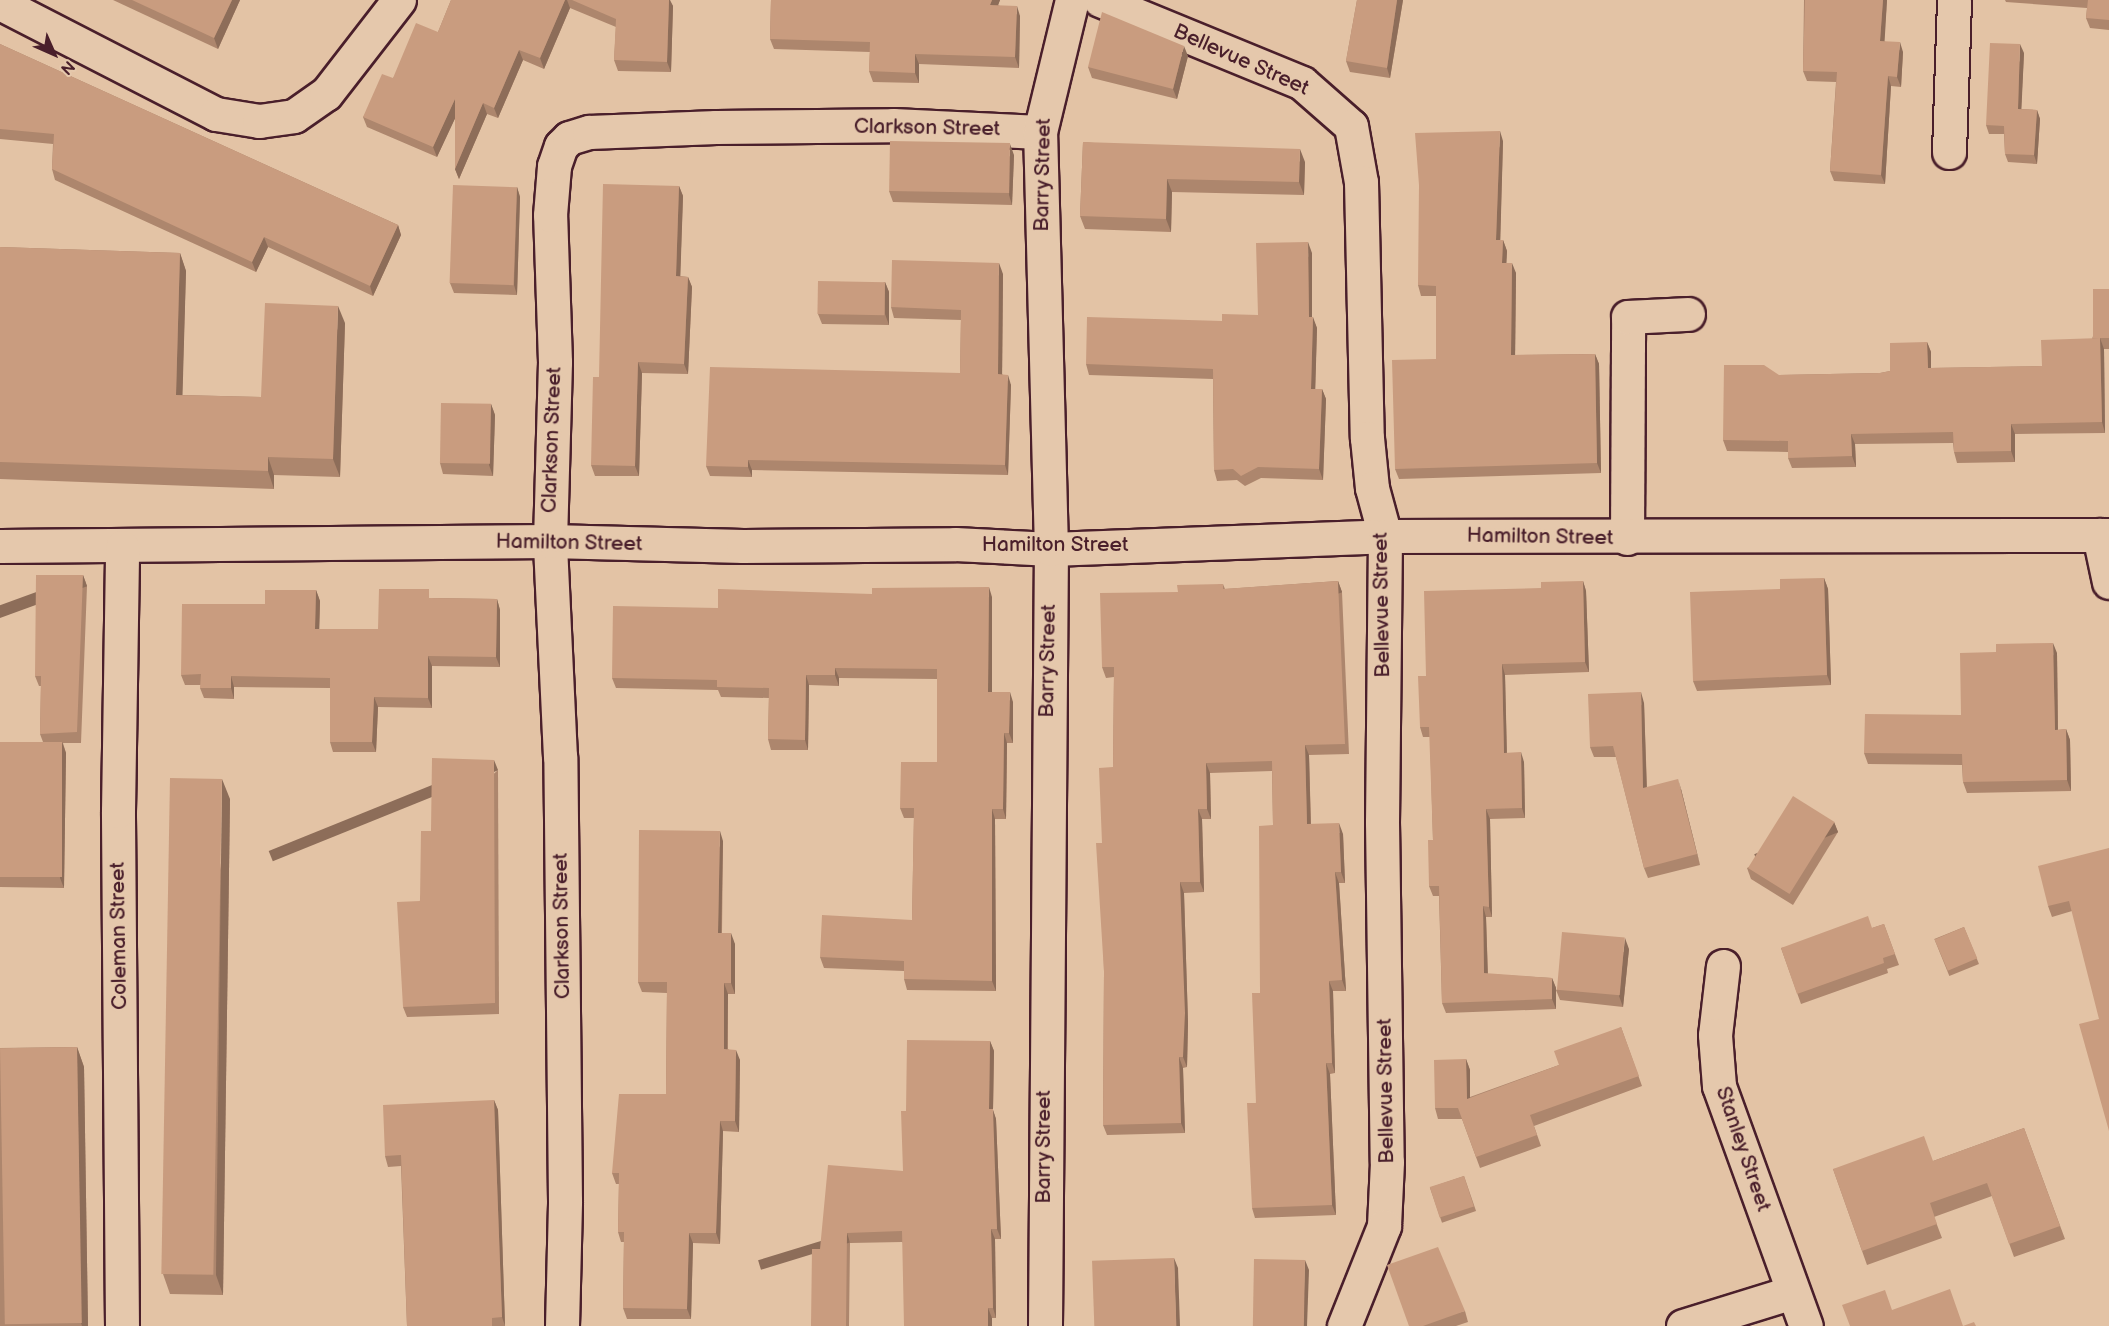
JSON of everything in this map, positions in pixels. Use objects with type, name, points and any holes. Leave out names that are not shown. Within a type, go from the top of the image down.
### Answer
[{"type":"street","points":[[0,3],[216,114],[259,121],[294,116],[326,94],[399,0]]},
{"type":"street","name":"Barry Street","points":[[1045,1326],[1046,748],[1051,549],[1040,132],[1072,0]]},
{"type":"street","name":"Bellevue Street","points":[[1100,0],[1302,83],[1351,126],[1361,182],[1367,438],[1372,488],[1385,536],[1385,1216],[1384,1226],[1344,1326]]},
{"type":"street","points":[[1949,152],[1954,0]]},
{"type":"street","name":"Clarkson Street","points":[[562,1326],[565,1189],[560,757],[550,541],[555,362],[550,215],[554,166],[561,146],[569,138],[589,132],[716,128],[893,125],[1040,132]]},
{"type":"street","points":[[1627,538],[1628,317],[1688,314]]},
{"type":"street","points":[[2104,535],[2109,582]]},
{"type":"street","name":"Hamilton Street","points":[[0,546],[122,547],[550,541],[743,546],[955,544],[1051,549],[1385,536],[1627,538],[2104,535]]},
{"type":"street","name":"Coleman Street","points":[[122,547],[118,811],[122,1326]]},
{"type":"street","name":"Stanley Street","points":[[1723,966],[1715,1035],[1719,1086],[1806,1326]]},
{"type":"street","points":[[1683,1326],[1793,1292]]},
{"type":"building","points":[[132,0],[232,0],[214,38]]},
{"type":"building","points":[[451,0],[565,0],[540,58],[519,50],[494,108],[483,103],[455,169],[455,99],[433,147],[363,117],[382,74],[393,78],[416,23],[438,32]]},
{"type":"building","points":[[572,0],[669,0],[667,62],[614,60],[616,19]]},
{"type":"building","points":[[771,0],[992,0],[990,5],[1017,6],[1015,57],[915,54],[915,73],[869,71],[870,42],[770,39]]},
{"type":"building","points":[[1357,0],[1397,0],[1387,68],[1346,61]]},
{"type":"building","points":[[1805,0],[1883,0],[1880,41],[1900,42],[1897,77],[1888,76],[1881,175],[1830,171],[1837,72],[1803,71]]},
{"type":"building","points":[[2088,0],[2109,0],[2109,20],[2086,18]]},
{"type":"building","points":[[1102,12],[1184,46],[1173,89],[1088,67]]},
{"type":"building","points":[[1990,43],[2020,44],[2018,109],[2037,110],[2034,155],[2005,154],[2004,126],[1986,125]]},
{"type":"building","points":[[0,44],[398,225],[370,286],[264,237],[252,262],[52,169],[54,134],[0,129]]},
{"type":"building","points":[[1500,131],[1496,240],[1503,240],[1502,263],[1512,263],[1511,355],[1595,354],[1597,463],[1395,469],[1392,360],[1436,359],[1436,286],[1418,285],[1419,185],[1415,133]]},
{"type":"building","points":[[890,141],[1010,143],[1009,193],[889,191]]},
{"type":"building","points":[[1083,142],[1300,149],[1299,182],[1167,179],[1166,219],[1080,216]]},
{"type":"building","points":[[603,184],[679,186],[676,276],[688,277],[684,364],[638,362],[635,466],[591,465],[593,377],[599,377]]},
{"type":"building","points":[[453,185],[517,187],[514,285],[450,283]]},
{"type":"building","points":[[1308,242],[1309,317],[1313,317],[1311,389],[1322,389],[1319,469],[1258,467],[1241,476],[1233,469],[1214,470],[1213,369],[1086,364],[1087,317],[1222,321],[1222,314],[1258,315],[1256,243]]},
{"type":"building","points":[[0,247],[180,253],[176,395],[261,397],[265,303],[338,306],[333,459],[268,457],[268,471],[0,462]]},
{"type":"building","points":[[892,260],[999,263],[998,374],[1008,375],[1005,465],[748,460],[748,467],[706,466],[710,367],[960,373],[961,310],[891,307]]},
{"type":"building","points":[[818,281],[885,282],[884,315],[817,314]]},
{"type":"building","points":[[2093,289],[2109,289],[2109,338],[2093,338]]},
{"type":"building","points":[[2100,338],[2102,422],[2011,424],[2011,451],[1954,452],[1953,432],[1851,434],[1852,456],[1788,458],[1788,441],[1723,440],[1724,365],[1764,365],[1779,375],[1880,373],[1890,371],[1890,343],[1927,342],[1928,368],[2042,366],[2041,340]]},
{"type":"building","points":[[441,403],[491,404],[490,464],[440,463]]},
{"type":"building","points":[[36,575],[83,575],[77,732],[40,734],[41,676],[35,676]]},
{"type":"building","points":[[1824,578],[1827,675],[1693,681],[1690,592],[1780,589],[1780,579]]},
{"type":"building","points":[[1338,581],[1345,744],[1305,745],[1307,824],[1339,823],[1341,872],[1335,872],[1342,980],[1329,981],[1332,1063],[1326,1063],[1332,1205],[1252,1208],[1247,1103],[1256,1103],[1252,993],[1260,993],[1259,826],[1273,825],[1272,761],[1206,763],[1207,809],[1198,809],[1200,882],[1180,882],[1185,1013],[1183,1057],[1179,1057],[1181,1123],[1103,1125],[1104,972],[1096,843],[1102,843],[1099,768],[1113,767],[1114,667],[1102,667],[1100,593],[1178,592],[1177,585],[1223,584],[1223,589]]},
{"type":"building","points":[[1583,581],[1585,662],[1502,664],[1504,753],[1521,752],[1522,808],[1486,809],[1489,907],[1483,906],[1484,973],[1552,978],[1552,999],[1442,1003],[1439,886],[1429,886],[1428,840],[1433,840],[1429,727],[1420,727],[1418,676],[1426,676],[1424,591],[1541,588],[1541,582]]},
{"type":"building","points":[[989,587],[988,692],[1010,692],[1009,733],[1004,733],[1003,809],[992,809],[992,981],[904,979],[904,961],[820,957],[822,915],[912,920],[914,808],[900,808],[901,762],[937,762],[937,669],[835,668],[835,675],[806,675],[805,740],[768,739],[769,688],[717,687],[717,680],[612,678],[613,606],[718,608],[718,589],[872,594],[872,588]]},
{"type":"building","points":[[379,589],[429,589],[429,598],[497,599],[496,657],[428,656],[428,698],[374,697],[372,742],[330,742],[330,678],[231,676],[231,688],[200,688],[201,674],[181,675],[182,604],[265,604],[265,590],[316,590],[315,629],[378,629]]},
{"type":"building","points":[[2053,643],[2055,730],[2066,729],[2067,780],[1963,782],[1962,754],[1864,753],[1865,714],[1961,715],[1960,653],[1996,652],[1996,644]]},
{"type":"building","points":[[1641,692],[1643,788],[1678,779],[1697,854],[1644,868],[1613,746],[1590,747],[1588,694]]},
{"type":"building","points":[[0,742],[62,742],[62,877],[0,877]]},
{"type":"building","points":[[432,758],[494,760],[495,1003],[403,1007],[397,902],[420,901],[421,831],[431,831]]},
{"type":"building","points":[[170,778],[222,779],[213,1275],[161,1274]]},
{"type":"building","points":[[1793,796],[1835,822],[1790,894],[1748,868]]},
{"type":"building","points":[[639,830],[720,831],[718,933],[731,933],[731,983],[724,983],[724,1049],[736,1050],[735,1121],[720,1121],[716,1233],[689,1233],[687,1309],[623,1308],[624,1232],[618,1232],[619,1173],[612,1173],[619,1094],[666,1094],[667,982],[638,982]]},
{"type":"building","points":[[2109,848],[2109,1131],[2079,1024],[2099,1019],[2069,901],[2048,906],[2038,866]]},
{"type":"building","points":[[1868,916],[1872,928],[1884,924],[1895,954],[1883,958],[1884,963],[1797,994],[1781,948]]},
{"type":"building","points":[[1964,927],[1977,958],[1948,971],[1935,940]]},
{"type":"building","points":[[1562,932],[1625,937],[1620,995],[1557,990]]},
{"type":"building","points":[[1621,1027],[1639,1076],[1530,1115],[1537,1135],[1476,1157],[1458,1108],[1435,1108],[1434,1060],[1466,1059],[1467,1099],[1559,1065],[1554,1051]]},
{"type":"building","points":[[907,1040],[990,1041],[989,1109],[993,1109],[997,1229],[991,1229],[993,1308],[988,1308],[988,1326],[904,1326],[902,1231],[847,1233],[846,1326],[811,1326],[812,1249],[820,1249],[828,1165],[903,1171],[901,1111],[906,1111]]},
{"type":"building","points":[[77,1047],[82,1323],[5,1324],[0,1048]]},
{"type":"building","points":[[494,1100],[502,1317],[492,1318],[492,1326],[407,1326],[401,1155],[385,1156],[383,1105]]},
{"type":"building","points":[[2024,1128],[2060,1226],[2009,1244],[1987,1183],[1930,1203],[1937,1224],[1862,1251],[1833,1169],[1924,1136],[1933,1161]]},
{"type":"building","points":[[1464,1176],[1474,1206],[1440,1218],[1430,1187]]},
{"type":"building","points":[[1438,1247],[1465,1311],[1423,1326],[1409,1326],[1387,1265]]},
{"type":"building","points":[[1174,1258],[1176,1326],[1094,1326],[1092,1261]]},
{"type":"building","points":[[1254,1259],[1305,1260],[1304,1326],[1253,1326]]},
{"type":"building","points":[[1950,1289],[1963,1326],[1850,1326],[1842,1305],[1885,1290],[1892,1310]]},
{"type":"building","points":[[1974,1322],[1976,1326],[1963,1326]]}]
